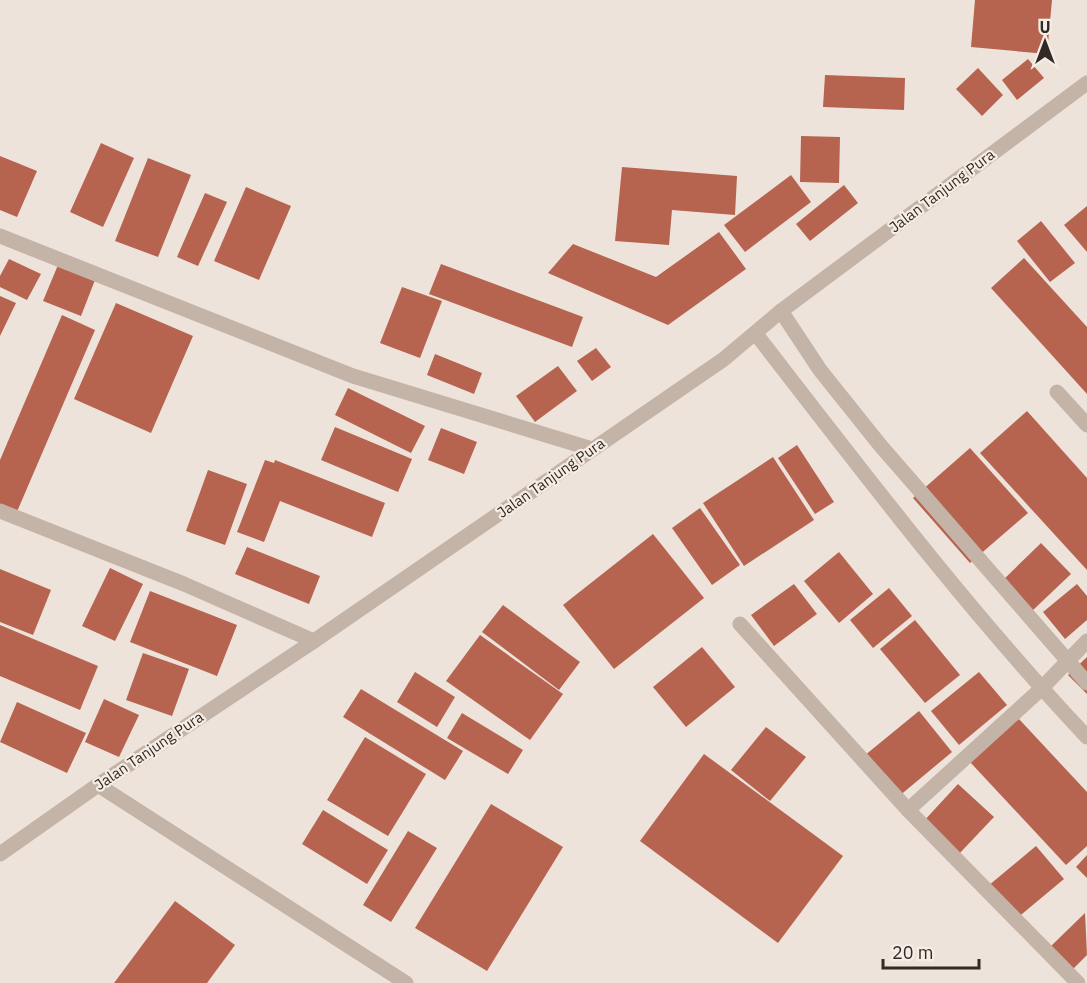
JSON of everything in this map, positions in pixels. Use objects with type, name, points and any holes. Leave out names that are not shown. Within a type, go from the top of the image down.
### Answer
[{"type":"street","name":"Jalan Tanjung Pura","points":[[0,854],[98,785],[314,641],[756,334],[781,311],[1087,83]]},
{"type":"street","points":[[0,236],[353,376],[592,449]]},
{"type":"street","points":[[781,311],[820,370],[880,445],[1087,683]]},
{"type":"street","points":[[756,334],[863,472],[1041,688],[1087,737]]},
{"type":"street","points":[[1057,392],[1087,425]]},
{"type":"street","points":[[0,511],[173,580],[314,641]]},
{"type":"street","points":[[740,624],[908,810],[1078,983]]},
{"type":"street","points":[[908,810],[1041,688],[1087,641]]},
{"type":"street","points":[[98,785],[406,983]]},
{"type":"building","points":[[975,0],[1052,0],[1047,54],[971,47]]},
{"type":"building","points":[[1028,59],[1044,78],[1017,100],[1002,80]]},
{"type":"building","points":[[978,68],[1003,95],[982,116],[956,89]]},
{"type":"building","points":[[825,75],[905,78],[904,110],[823,107]]},
{"type":"building","points":[[801,136],[840,137],[839,183],[800,182]]},
{"type":"building","points":[[101,143],[134,158],[103,227],[70,212]]},
{"type":"building","points":[[0,156],[37,171],[17,217],[0,210]]},
{"type":"building","points":[[148,158],[191,175],[158,257],[115,241]]},
{"type":"building","points":[[622,167],[737,176],[735,215],[672,210],[669,245],[615,241]]},
{"type":"building","points":[[791,175],[811,202],[745,252],[724,225]]},
{"type":"building","points":[[844,185],[858,203],[810,241],[796,224]]},
{"type":"building","points":[[246,187],[291,206],[259,280],[214,261]]},
{"type":"building","points":[[205,193],[227,202],[198,266],[177,257]]},
{"type":"building","points":[[1087,206],[1087,252],[1064,225]]},
{"type":"building","points":[[1041,221],[1075,263],[1050,282],[1017,241]]},
{"type":"building","points":[[719,232],[746,269],[668,325],[548,273],[573,244],[656,277]]},
{"type":"building","points":[[1024,258],[1087,327],[1087,394],[991,288]]},
{"type":"building","points":[[9,259],[41,274],[27,300],[0,287],[0,276]]},
{"type":"building","points":[[441,264],[583,317],[572,347],[429,294]]},
{"type":"building","points":[[58,265],[95,280],[81,316],[43,301]]},
{"type":"building","points":[[402,287],[442,301],[420,358],[380,343]]},
{"type":"building","points":[[0,296],[16,303],[0,336]]},
{"type":"building","points":[[116,303],[193,336],[151,433],[74,399]]},
{"type":"building","points":[[62,315],[95,330],[16,514],[0,508],[0,460]]},
{"type":"building","points":[[596,348],[611,367],[592,381],[577,361]]},
{"type":"building","points":[[435,354],[482,373],[474,394],[427,375]]},
{"type":"building","points":[[558,366],[577,391],[535,422],[516,396]]},
{"type":"building","points":[[348,388],[425,426],[411,453],[335,415]]},
{"type":"building","points":[[1027,411],[1087,478],[1087,570],[980,453]]},
{"type":"building","points":[[335,427],[412,459],[398,492],[321,460]]},
{"type":"building","points":[[441,428],[477,442],[464,474],[428,460]]},
{"type":"building","points":[[797,445],[834,502],[815,514],[778,458]]},
{"type":"building","points":[[970,448],[1028,513],[970,563],[913,498]]},
{"type":"building","points":[[773,457],[814,520],[744,566],[703,503]]},
{"type":"building","points":[[265,460],[274,463],[275,460],[385,503],[372,537],[280,501],[264,542],[237,532]]},
{"type":"building","points":[[208,470],[247,484],[225,545],[186,531]]},
{"type":"building","points":[[700,508],[740,565],[712,585],[672,528]]},
{"type":"building","points":[[653,534],[704,598],[614,669],[563,605]]},
{"type":"building","points":[[1041,543],[1071,574],[1032,611],[1002,581]]},
{"type":"building","points":[[247,547],[320,576],[309,604],[235,574]]},
{"type":"building","points":[[839,552],[873,594],[839,623],[804,581]]},
{"type":"building","points":[[110,568],[143,584],[115,641],[82,626]]},
{"type":"building","points":[[0,569],[51,590],[33,635],[0,622]]},
{"type":"building","points":[[794,584],[817,614],[774,646],[751,615]]},
{"type":"building","points":[[1077,584],[1087,596],[1087,620],[1065,639],[1043,612]]},
{"type":"building","points":[[889,588],[912,616],[873,648],[850,620]]},
{"type":"building","points":[[150,591],[237,625],[217,676],[130,642]]},
{"type":"building","points":[[503,605],[580,662],[559,690],[482,632]]},
{"type":"building","points":[[915,620],[960,675],[925,703],[880,649]]},
{"type":"building","points":[[0,625],[98,666],[80,710],[0,676]]},
{"type":"building","points":[[480,635],[563,694],[530,740],[446,681]]},
{"type":"building","points":[[702,647],[735,687],[686,727],[653,687]]},
{"type":"building","points":[[143,653],[189,669],[172,716],[126,700]]},
{"type":"building","points":[[1087,657],[1087,694],[1068,675]]},
{"type":"building","points":[[415,672],[455,697],[437,727],[397,702]]},
{"type":"building","points":[[979,672],[1007,705],[959,745],[931,711]]},
{"type":"building","points":[[361,689],[463,751],[445,780],[343,717]]},
{"type":"building","points":[[104,699],[139,715],[119,757],[85,742]]},
{"type":"building","points":[[17,702],[86,733],[67,773],[0,742]]},
{"type":"building","points":[[919,711],[952,752],[898,797],[864,756]]},
{"type":"building","points":[[462,713],[523,750],[508,774],[447,738]]},
{"type":"building","points":[[1018,718],[1087,792],[1087,846],[1066,865],[970,762]]},
{"type":"building","points":[[766,727],[806,757],[770,801],[731,770]]},
{"type":"building","points":[[365,737],[426,774],[388,836],[327,800]]},
{"type":"building","points":[[704,754],[843,856],[778,943],[640,841]]},
{"type":"building","points":[[958,784],[994,817],[957,856],[922,823]]},
{"type":"building","points":[[491,804],[563,847],[487,971],[415,928]]},
{"type":"building","points":[[323,810],[388,850],[367,884],[302,844]]},
{"type":"building","points":[[408,831],[437,848],[391,922],[363,905]]},
{"type":"building","points":[[1036,846],[1064,879],[1010,924],[982,891]]},
{"type":"building","points":[[1087,855],[1087,878],[1076,867]]},
{"type":"building","points":[[175,901],[235,945],[207,983],[114,983]]},
{"type":"building","points":[[1085,913],[1087,955],[1072,970],[1049,948]]}]
